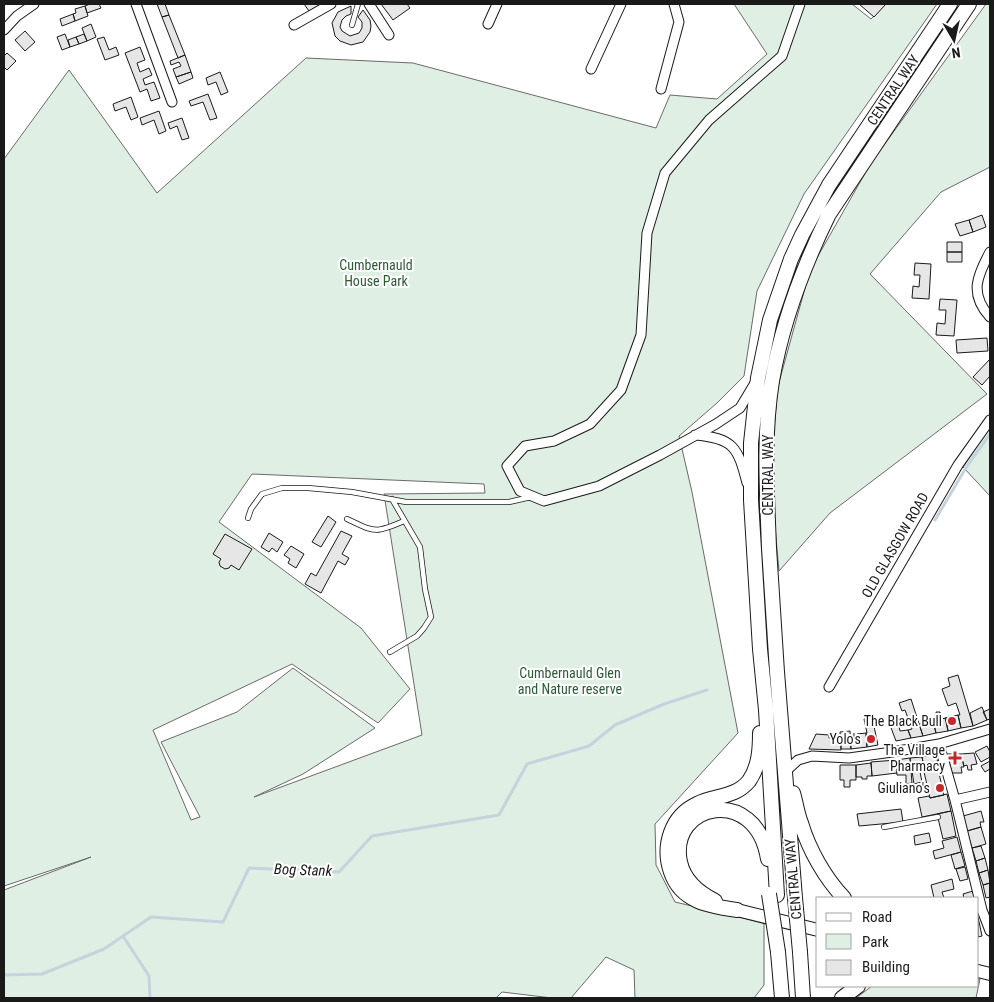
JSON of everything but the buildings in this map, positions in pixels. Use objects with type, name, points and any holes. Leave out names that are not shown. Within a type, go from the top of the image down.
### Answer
[{"type":"main road","name":"CENTRAL WAY","points":[[782,998],[773,894],[766,710],[760,649],[751,500],[751,443],[758,378],[770,320],[791,259],[802,235],[829,185],[950,4]]},
{"type":"main road","name":"CENTRAL WAY","points":[[803,998],[771,594],[766,478],[769,404],[781,339],[799,282],[829,214],[969,4]]},
{"type":"main road","points":[[737,910],[701,903],[683,891],[671,872],[667,845],[675,824],[690,808],[703,801],[725,796],[739,790],[755,771],[760,743],[760,649]]},
{"type":"main road","points":[[785,775],[793,794],[800,823],[809,844],[829,879],[843,897]]},
{"type":"main road","points":[[737,910],[703,894],[690,883],[682,869],[679,852],[680,840],[689,823],[700,816],[714,811],[729,810],[742,815],[752,823],[762,838],[768,855],[773,894]]},
{"type":"main road","points":[[842,998],[857,987]]},
{"type":"street","points":[[4,30],[16,16],[34,4]]},
{"type":"street","points":[[136,4],[172,102]]},
{"type":"street","points":[[294,25],[331,4]]},
{"type":"street","points":[[368,4],[389,35]]},
{"type":"street","points":[[488,24],[497,4]]},
{"type":"street","points":[[591,69],[621,4]]},
{"type":"street","points":[[661,89],[679,22],[674,4]]},
{"type":"street","points":[[758,378],[740,408],[660,456],[599,486],[544,501],[520,491],[507,466],[524,446],[554,441],[590,424],[620,390],[641,335],[648,233],[665,173],[708,120],[782,56],[800,4]]},
{"type":"street","points":[[990,252],[983,264],[976,287],[980,307],[990,317]]},
{"type":"street","name":"OLD GLASGOW ROAD","points":[[830,687],[958,465],[990,420]]},
{"type":"street","points":[[694,435],[714,437],[730,445],[740,457],[751,500]]},
{"type":"street","points":[[785,775],[798,760],[812,756],[849,758],[938,744],[990,729]]},
{"type":"street","points":[[938,744],[955,800],[955,814],[978,897]]},
{"type":"street","points":[[955,800],[990,792]]},
{"type":"street","points":[[979,899],[982,910],[988,915],[990,931]]},
{"type":"street","points":[[737,910],[816,930]]},
{"type":"lane","points":[[352,26],[358,4]]},
{"type":"lane","points":[[248,518],[251,509],[262,494],[282,488],[352,492],[406,502],[509,502],[533,496]]},
{"type":"lane","points":[[390,652],[417,636],[431,617],[425,589],[420,547],[392,499]]},
{"type":"lane","points":[[347,519],[374,531],[386,529],[404,521]]},
{"type":"lane","points":[[884,827],[938,817]]},
{"type":"green space","points":[[734,4],[852,4],[871,19],[886,4],[937,4],[804,194],[757,291],[744,376],[717,403],[679,436],[692,492],[738,733],[655,824],[656,865],[675,902],[764,923],[764,985],[754,998],[635,998],[634,970],[606,957],[571,998],[552,998],[502,992],[496,998],[4,998],[4,890],[91,857],[4,886],[4,159],[69,70],[157,193],[306,58],[413,63],[656,128],[670,95],[717,99],[767,54]],"holes":[[[252,474],[484,484],[485,493],[384,494],[422,735],[254,797],[303,774],[375,728],[293,668],[237,712],[161,742],[200,817],[191,820],[153,730],[292,664],[378,723],[410,689],[361,628],[219,522]]]},
{"type":"green space","points":[[986,4],[990,4],[990,167],[941,192],[870,274],[987,394],[830,513],[779,571],[770,471],[778,386],[810,270],[871,163]]},
{"type":"green space","points":[[990,427],[990,496],[963,467]]},
{"type":"green space","points":[[871,987],[978,987],[976,998],[856,998]]},
{"type":"waterway","name":"Bog Stank","points":[[935,520],[967,466],[990,434]]},
{"type":"waterway","name":"Bog Stank","points":[[4,975],[42,974],[104,949],[151,917],[223,922],[249,868],[339,872],[372,836],[499,815],[527,764],[589,746],[615,725],[664,704],[707,690]]},
{"type":"waterway","points":[[123,936],[149,976],[150,998]]},
{"type":"place","name":"The Black Bull","points":[[952,721]]},
{"type":"place","name":"Yolo's","points":[[871,739]]},
{"type":"place","name":"The Village Pharmacy","points":[[955,758]]},
{"type":"place","name":"Giuliano's","points":[[940,788]]},
{"type":"park label","name":"Cumbernauld House Park","points":[[376,274]]},
{"type":"park label","name":"Cumbernauld Glen and Nature reserve","points":[[570,682]]}]
